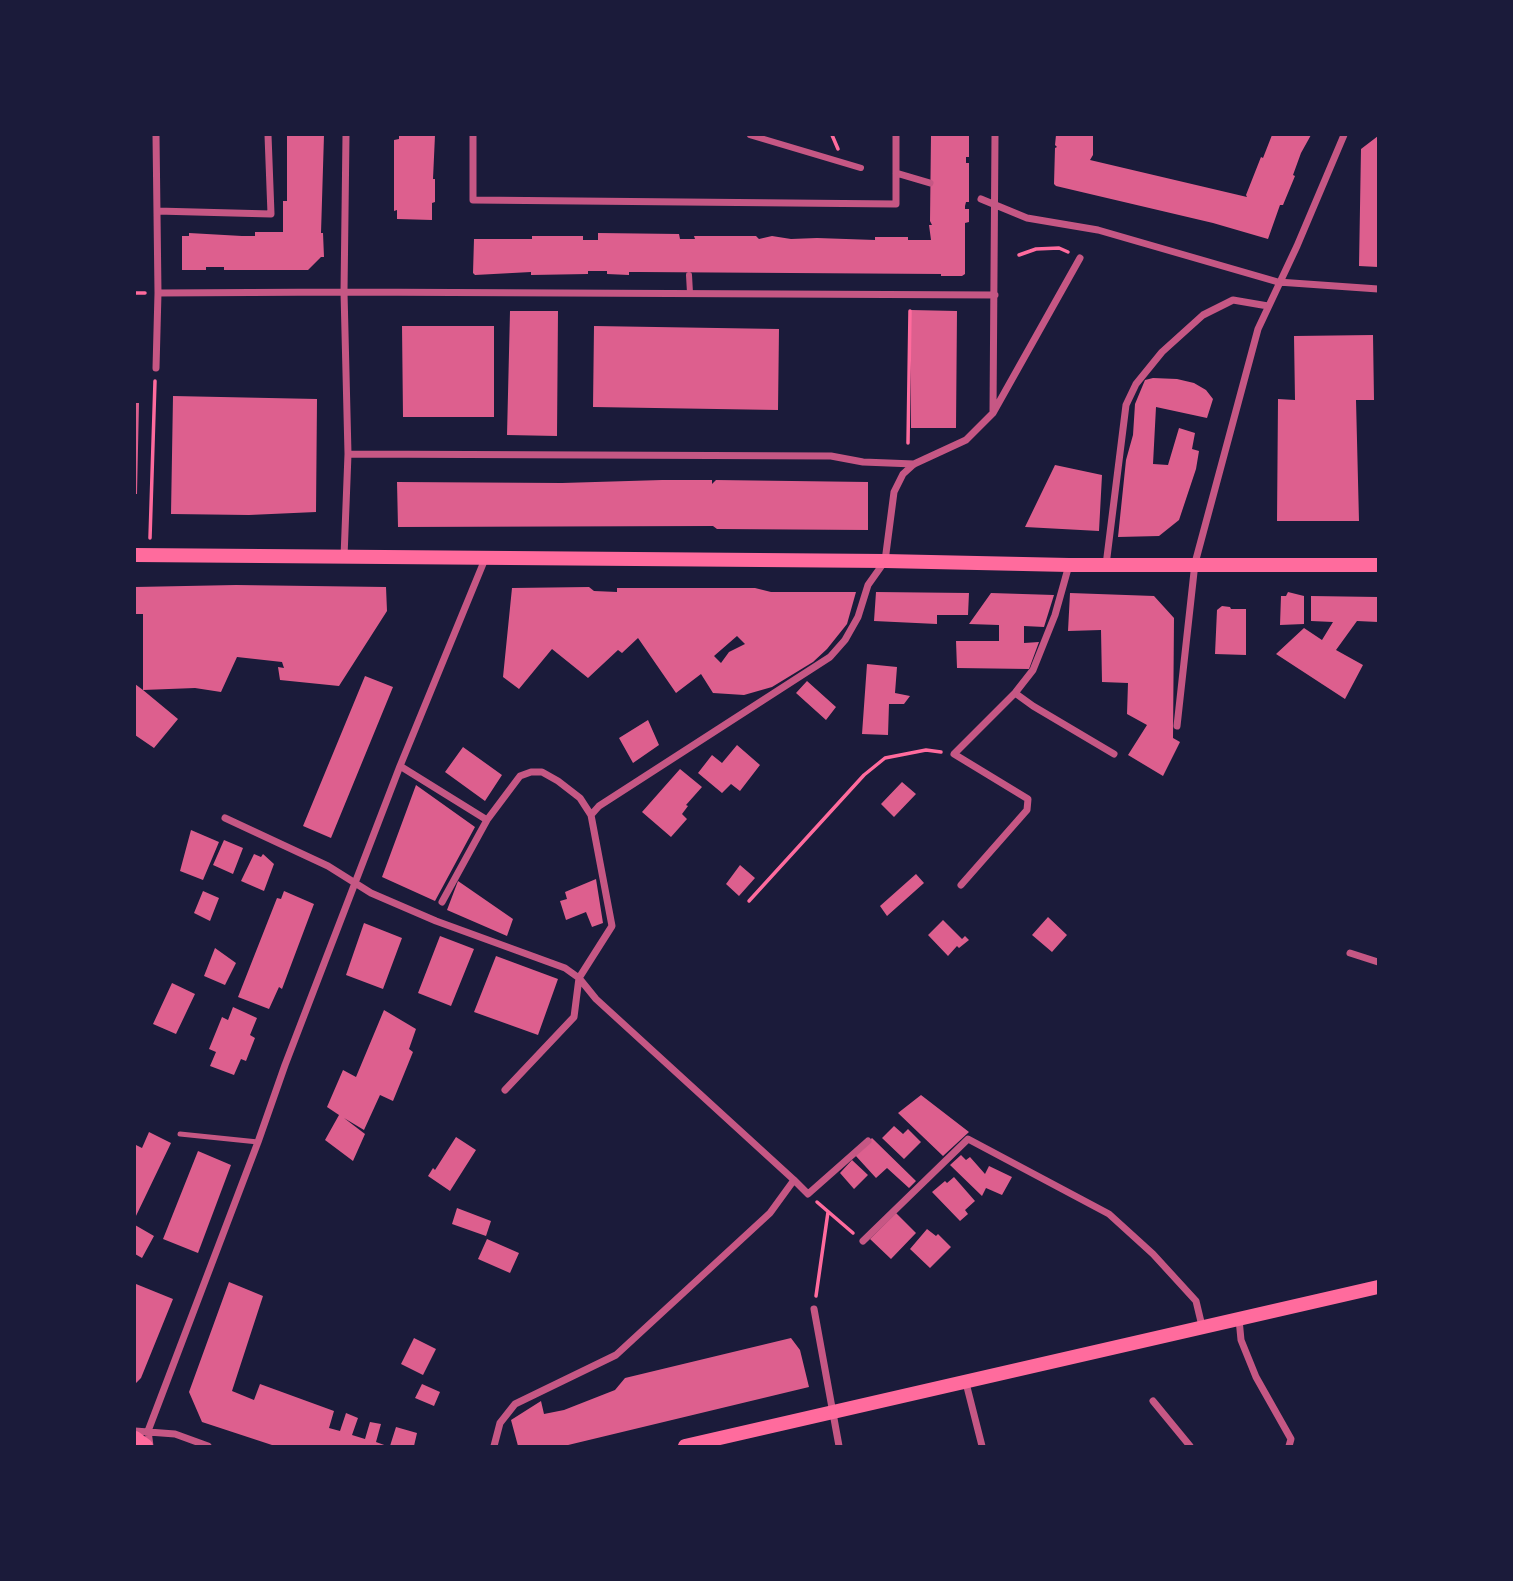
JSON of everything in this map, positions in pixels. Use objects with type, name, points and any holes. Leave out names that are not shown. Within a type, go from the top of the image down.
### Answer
[{"type":"main road","points":[[142,555],[1069,565],[1378,565]]},
{"type":"main road","points":[[685,1446],[1378,1287]]},
{"type":"main road","points":[[141,1434],[148,1446]]},
{"type":"street","points":[[156,135],[156,369]]},
{"type":"street","points":[[157,211],[271,214],[268,135]]},
{"type":"street","points":[[344,557],[348,454],[345,135]]},
{"type":"street","points":[[473,135],[473,200],[896,204],[896,135]]},
{"type":"street","points":[[750,135],[861,168]]},
{"type":"street","points":[[993,413],[995,135]]},
{"type":"street","points":[[1177,726],[1195,563],[1258,330],[1344,135]]},
{"type":"street","points":[[896,173],[930,183]]},
{"type":"street","points":[[981,199],[1027,218],[1098,230],[1279,282],[1378,289]]},
{"type":"street","points":[[591,815],[598,806],[830,657],[845,640],[858,617],[868,586],[885,561],[894,492],[902,474],[914,464],[966,440],[993,413],[1080,258]]},
{"type":"street","points":[[689,275],[690,293]]},
{"type":"street","points":[[158,293],[995,295]]},
{"type":"street","points":[[1106,565],[1126,405],[1136,384],[1162,352],[1203,314],[1233,300],[1268,306]]},
{"type":"street","points":[[348,454],[831,456],[863,462],[914,464]]},
{"type":"street","points":[[141,1434],[258,1142],[400,766],[485,559]]},
{"type":"street","points":[[961,885],[1027,810],[1028,799],[954,754],[1015,693],[1033,670],[1044,646],[1069,565]]},
{"type":"street","points":[[1015,693],[1114,754]]},
{"type":"street","points":[[400,766],[487,820]]},
{"type":"street","points":[[442,902],[487,820],[520,776],[542,772],[580,798],[591,815],[612,926],[579,978],[574,1017],[505,1090]]},
{"type":"street","points":[[226,818],[328,866],[371,893],[436,921],[565,968],[579,978],[596,999],[807,1194],[868,1141]]},
{"type":"street","points":[[1350,953],[1378,962]]},
{"type":"street","points":[[863,1241],[968,1139],[1109,1214],[1153,1254],[1196,1301],[1202,1326]]},
{"type":"street","points":[[494,1446],[500,1423],[515,1404],[616,1355],[770,1213],[794,1180]]},
{"type":"street","points":[[814,1309],[839,1446]]},
{"type":"street","points":[[1238,1319],[1241,1340],[1256,1377],[1291,1440],[1289,1446]]},
{"type":"street","points":[[966,1382],[982,1446]]},
{"type":"street","points":[[1153,1401],[1189,1446]]},
{"type":"street","points":[[135,1431],[141,1434],[175,1434],[208,1446]]},
{"type":"lane","points":[[180,1134],[258,1142]]},
{"type":"path","points":[[1020,255],[1035,249],[1059,248]]},
{"type":"path","points":[[908,443],[910,311]]},
{"type":"path","points":[[142,555],[156,369]]},
{"type":"path","points":[[749,901],[864,775],[885,758],[926,750],[954,754]]},
{"type":"path","points":[[814,1309],[828,1212],[863,1241]]},
{"type":"building","points":[[287,135],[324,135],[321,233],[324,257],[308,270],[224,270],[224,267],[206,267],[206,270],[182,270],[182,236],[189,236],[189,233],[255,236],[255,232],[283,232],[283,201],[287,201]]},
{"type":"building","points":[[399,135],[435,135],[435,202],[432,203],[432,220],[397,219],[397,210],[394,211],[394,140],[399,139]]},
{"type":"building","points":[[931,135],[969,135],[969,157],[966,157],[966,163],[969,163],[969,202],[966,202],[965,209],[969,209],[969,222],[965,223],[965,274],[962,276],[639,272],[629,272],[629,275],[607,274],[607,271],[531,275],[531,272],[473,273],[474,239],[583,236],[583,240],[598,240],[598,233],[679,234],[680,239],[695,239],[694,236],[756,236],[759,239],[772,236],[791,239],[875,240],[875,237],[908,237],[908,240],[931,240]]},
{"type":"building","points":[[1056,135],[1093,135],[1093,155],[1090,160],[1247,197],[1272,135],[1311,135],[1301,153],[1293,175],[1295,176],[1283,205],[1280,205],[1268,239],[1213,223],[1056,186]]},
{"type":"building","points":[[1378,136],[1378,267],[1359,266],[1361,149]]},
{"type":"building","points":[[911,310],[957,311],[956,428],[911,428]]},
{"type":"building","points":[[510,311],[558,311],[557,436],[507,435]]},
{"type":"building","points":[[402,326],[494,326],[494,417],[403,417]]},
{"type":"building","points":[[594,326],[779,329],[778,410],[593,407]]},
{"type":"building","points":[[1373,335],[1374,400],[1356,400],[1359,521],[1277,521],[1278,399],[1295,400],[1294,336]]},
{"type":"building","points":[[1153,378],[1194,383],[1206,390],[1213,399],[1207,418],[1156,407],[1153,464],[1168,465],[1179,428],[1195,433],[1192,449],[1199,451],[1196,469],[1179,520],[1159,536],[1118,537],[1135,404],[1145,380]]},
{"type":"building","points":[[173,396],[317,399],[316,512],[171,514]]},
{"type":"building","points":[[135,403],[139,403],[137,494],[135,494]]},
{"type":"building","points":[[1055,465],[1102,475],[1099,531],[1025,527]]},
{"type":"building","points":[[712,480],[712,484],[716,480],[868,482],[868,530],[717,529],[713,526],[398,527],[397,482],[562,483]]},
{"type":"building","points":[[135,587],[386,587],[387,611],[339,686],[280,680],[278,667],[284,668],[282,662],[237,657],[221,692],[195,688],[143,690],[143,614],[135,614]]},
{"type":"building","points":[[589,587],[594,591],[617,592],[617,588],[755,588],[771,592],[856,592],[847,624],[813,662],[772,687],[744,695],[713,693],[701,674],[676,693],[638,638],[622,653],[618,650],[588,678],[552,649],[519,689],[503,677],[512,588]],"holes":[[[737,636],[745,644],[729,652],[721,663],[714,656]]]},
{"type":"building","points":[[876,592],[969,593],[968,615],[937,615],[937,624],[874,621]]},
{"type":"building","points":[[1288,592],[1304,596],[1304,624],[1280,625],[1281,596],[1286,596]]},
{"type":"building","points":[[991,593],[1054,595],[1044,627],[1024,626],[1024,643],[1039,642],[1029,669],[957,668],[956,641],[999,641],[999,625],[969,624]]},
{"type":"building","points":[[1070,593],[1154,596],[1174,618],[1173,738],[1180,742],[1163,776],[1128,755],[1147,725],[1127,714],[1128,683],[1102,682],[1101,630],[1068,631]]},
{"type":"building","points":[[1311,596],[1378,597],[1378,622],[1357,621],[1336,650],[1363,665],[1345,699],[1276,654],[1304,628],[1322,640],[1333,622],[1311,621]]},
{"type":"building","points":[[1222,606],[1246,609],[1246,655],[1215,654],[1217,610]]},
{"type":"building","points":[[867,664],[897,667],[895,693],[910,696],[904,704],[889,704],[888,735],[862,734]]},
{"type":"building","points":[[365,676],[393,687],[331,838],[303,826]]},
{"type":"building","points":[[807,681],[836,707],[826,720],[796,693]]},
{"type":"building","points":[[135,684],[178,719],[154,748],[135,735]]},
{"type":"building","points":[[648,720],[659,745],[633,763],[619,738]]},
{"type":"building","points":[[737,745],[760,765],[740,791],[731,784],[722,793],[698,773],[712,755],[722,763]]},
{"type":"building","points":[[463,747],[502,775],[485,801],[445,772]]},
{"type":"building","points":[[680,769],[702,787],[686,805],[688,806],[682,814],[687,819],[671,837],[642,812]]},
{"type":"building","points":[[902,782],[916,794],[894,817],[881,804]]},
{"type":"building","points":[[416,785],[475,827],[435,901],[382,877]]},
{"type":"building","points":[[191,830],[219,842],[203,880],[180,871]]},
{"type":"building","points":[[224,840],[243,848],[233,874],[213,865]]},
{"type":"building","points":[[254,854],[261,857],[263,854],[274,864],[264,891],[241,881]]},
{"type":"building","points":[[740,865],[755,878],[739,896],[726,884]]},
{"type":"building","points":[[916,874],[924,883],[887,916],[880,906]]},
{"type":"building","points":[[596,879],[603,923],[592,927],[586,912],[566,920],[560,901],[567,899],[565,892]]},
{"type":"building","points":[[458,881],[513,919],[507,936],[447,910]]},
{"type":"building","points":[[203,891],[219,898],[210,921],[194,913]]},
{"type":"building","points":[[284,891],[314,904],[282,989],[279,987],[269,1009],[238,997],[277,898],[281,899]]},
{"type":"building","points":[[1048,917],[1067,935],[1052,952],[1032,935]]},
{"type":"building","points":[[943,920],[962,939],[965,936],[969,940],[959,948],[957,946],[948,956],[928,935]]},
{"type":"building","points":[[364,923],[402,938],[383,989],[346,975]]},
{"type":"building","points":[[440,936],[474,949],[451,1006],[418,993]]},
{"type":"building","points":[[215,948],[236,963],[225,985],[204,976]]},
{"type":"building","points":[[496,956],[558,979],[538,1035],[474,1012]]},
{"type":"building","points":[[172,983],[195,994],[176,1034],[153,1024]]},
{"type":"building","points":[[233,1007],[257,1018],[250,1035],[255,1038],[246,1061],[241,1059],[234,1075],[210,1066],[216,1052],[209,1049],[222,1017],[228,1020]]},
{"type":"building","points":[[384,1010],[416,1029],[409,1049],[413,1052],[393,1101],[380,1095],[364,1130],[344,1118],[365,1134],[353,1161],[325,1140],[339,1115],[327,1107],[343,1070],[356,1077]]},
{"type":"building","points":[[921,1095],[969,1132],[943,1156],[898,1113]]},
{"type":"building","points":[[894,1126],[903,1134],[908,1129],[921,1142],[904,1159],[882,1138]]},
{"type":"building","points":[[149,1132],[171,1143],[135,1218],[135,1147],[136,1145],[142,1148]]},
{"type":"building","points":[[456,1137],[476,1150],[450,1191],[428,1176],[433,1168],[435,1170]]},
{"type":"building","points":[[872,1138],[916,1181],[909,1188],[887,1168],[876,1178],[855,1155]]},
{"type":"building","points":[[198,1151],[231,1165],[198,1253],[163,1239]]},
{"type":"building","points":[[961,1155],[966,1160],[970,1157],[985,1174],[989,1166],[1012,1177],[1002,1195],[986,1188],[982,1196],[950,1165]]},
{"type":"building","points":[[852,1160],[868,1175],[854,1189],[840,1173]]},
{"type":"building","points":[[954,1177],[975,1201],[965,1210],[968,1214],[960,1221],[932,1192]]},
{"type":"building","points":[[457,1208],[491,1221],[486,1236],[452,1224]]},
{"type":"building","points":[[896,1213],[916,1233],[891,1259],[870,1239]]},
{"type":"building","points":[[135,1225],[154,1236],[142,1258],[135,1254]]},
{"type":"building","points":[[927,1229],[936,1236],[938,1234],[951,1247],[930,1268],[910,1249]]},
{"type":"building","points":[[487,1239],[519,1253],[510,1273],[478,1259]]},
{"type":"building","points":[[229,1282],[263,1296],[232,1391],[254,1400],[260,1384],[334,1411],[329,1428],[340,1431],[346,1413],[358,1418],[352,1435],[365,1439],[370,1422],[381,1424],[376,1442],[387,1446],[275,1446],[202,1422],[189,1392]]},
{"type":"building","points":[[136,1284],[173,1299],[141,1378],[135,1384]]},
{"type":"building","points":[[414,1338],[436,1349],[423,1375],[401,1364]]},
{"type":"building","points":[[791,1338],[800,1350],[809,1387],[564,1446],[518,1446],[511,1420],[541,1401],[544,1414],[564,1410],[615,1390],[625,1378]]},
{"type":"building","points":[[422,1384],[440,1392],[434,1406],[415,1398]]},
{"type":"building","points":[[396,1427],[417,1433],[414,1446],[390,1446]]}]
